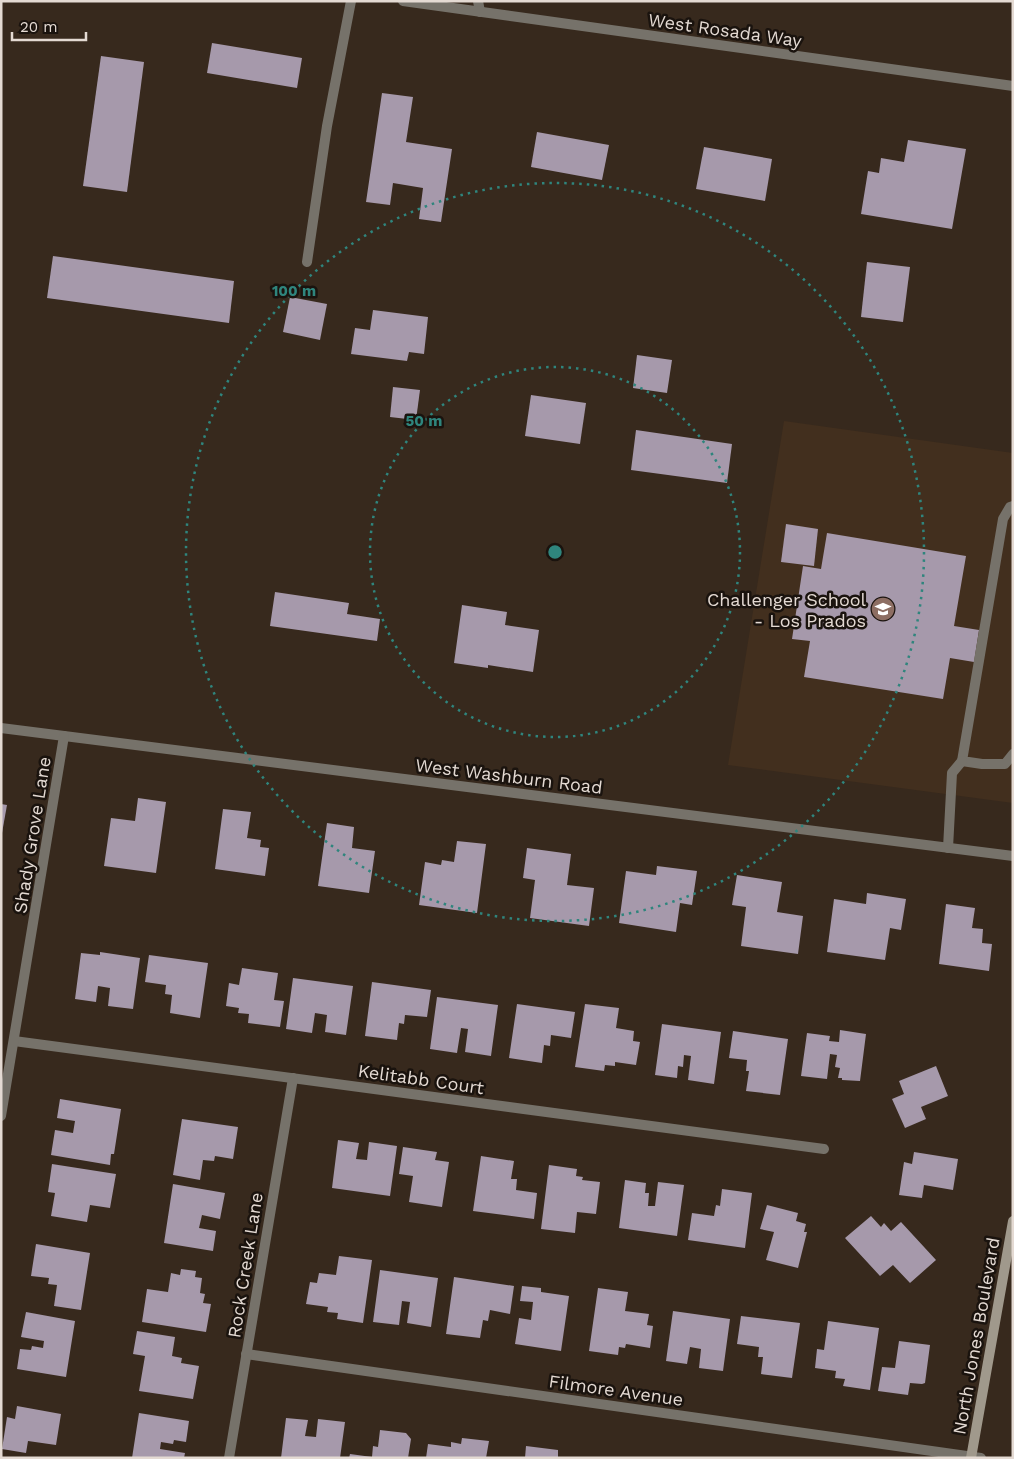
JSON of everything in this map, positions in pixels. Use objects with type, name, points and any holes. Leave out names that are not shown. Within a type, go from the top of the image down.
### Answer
[{"type":"main road","name":"North Jones Boulevard","points":[[974,1457],[1013,1220]]},
{"type":"street","points":[[307,262],[327,126],[351,1]]},
{"type":"street","name":"West Rosada Way","points":[[403,1],[479,7],[1013,86]]},
{"type":"street","points":[[948,848],[952,773],[962,761],[1003,519],[1010,507],[1013,506]]},
{"type":"street","name":"West Washburn Road","points":[[1,728],[1013,856]]},
{"type":"street","name":"Shady Grove Lane","points":[[1,1116],[64,736]]},
{"type":"street","points":[[962,761],[982,764],[1005,764],[1013,754]]},
{"type":"street","name":"Kelitabb Court","points":[[14,1041],[824,1149]]},
{"type":"street","name":"Rock Creek Lane","points":[[229,1458],[292,1078]]},
{"type":"street","name":"Filmore Avenue","points":[[246,1354],[974,1457]]},
{"type":"shaded area","name":"Challenger School - Los Prados","points":[[784,421],[1013,453],[1013,803],[728,765]]},
{"type":"building","points":[[212,43],[302,58],[297,88],[207,73]]},
{"type":"building","points":[[101,56],[144,62],[127,192],[83,186]]},
{"type":"building","points":[[382,93],[413,97],[406,142],[452,149],[441,222],[419,219],[423,188],[393,183],[390,205],[366,202]]},
{"type":"building","points":[[537,132],[609,145],[602,180],[531,167]]},
{"type":"building","points":[[908,140],[966,149],[952,229],[861,214],[868,171],[879,173],[881,158],[904,162]]},
{"type":"building","points":[[704,147],[772,159],[765,201],[696,189]]},
{"type":"building","points":[[53,256],[234,281],[229,323],[47,298]]},
{"type":"building","points":[[867,262],[910,267],[903,322],[861,317]]},
{"type":"building","points":[[290,297],[327,304],[320,340],[283,332]]},
{"type":"building","points":[[373,310],[428,317],[424,354],[409,352],[407,361],[351,354],[355,328],[370,330]]},
{"type":"building","points":[[637,355],[672,360],[667,393],[633,388]]},
{"type":"building","points":[[393,387],[420,390],[416,420],[390,417]]},
{"type":"building","points":[[531,395],[586,403],[580,444],[525,436]]},
{"type":"building","points":[[636,430],[732,444],[727,483],[631,470]]},
{"type":"building","points":[[786,524],[818,529],[814,566],[781,562]]},
{"type":"building","points":[[827,533],[966,556],[954,626],[979,630],[974,662],[950,658],[943,699],[804,677],[810,641],[792,639],[803,566],[821,569]]},
{"type":"building","points":[[275,592],[349,603],[347,614],[380,619],[377,641],[270,626]]},
{"type":"building","points":[[462,605],[507,612],[505,625],[539,630],[533,672],[488,665],[488,668],[454,663]]},
{"type":"building","points":[[138,798],[166,802],[156,873],[104,866],[111,818],[135,821]]},
{"type":"building","points":[[1,804],[7,805],[2,833],[1,833]]},
{"type":"building","points":[[223,809],[251,812],[247,838],[261,840],[260,847],[269,848],[265,876],[215,869]]},
{"type":"building","points":[[327,823],[354,827],[352,848],[375,851],[369,893],[318,886]]},
{"type":"building","points":[[457,841],[486,844],[477,913],[419,905],[425,862],[441,865],[442,860],[454,862]]},
{"type":"building","points":[[527,848],[571,854],[567,885],[594,888],[589,926],[530,918],[535,880],[523,878]]},
{"type":"building","points":[[657,866],[697,871],[692,905],[680,903],[676,932],[619,923],[626,871],[656,875]]},
{"type":"building","points":[[737,875],[782,882],[777,912],[803,916],[798,954],[741,946],[746,907],[732,905]]},
{"type":"building","points":[[867,893],[906,899],[901,930],[890,928],[885,960],[827,952],[834,899],[866,904]]},
{"type":"building","points":[[946,904],[975,908],[972,928],[983,929],[982,943],[992,944],[989,971],[939,964]]},
{"type":"building","points":[[100,952],[140,958],[133,1009],[108,1006],[110,988],[98,986],[96,1002],[75,999],[81,953],[100,955]]},
{"type":"building","points":[[149,955],[208,963],[200,1018],[170,1013],[172,995],[165,994],[166,985],[145,982]]},
{"type":"building","points":[[242,968],[278,973],[274,1000],[284,1001],[280,1027],[248,1023],[249,1014],[238,1013],[239,1008],[226,1006],[229,983],[239,985]]},
{"type":"building","points":[[293,978],[353,986],[346,1035],[325,1032],[327,1015],[315,1013],[312,1033],[286,1029]]},
{"type":"building","points":[[372,982],[431,990],[427,1017],[405,1015],[404,1024],[399,1023],[397,1040],[365,1036]]},
{"type":"building","points":[[437,997],[498,1005],[491,1056],[465,1052],[468,1029],[461,1028],[457,1053],[430,1049]]},
{"type":"building","points":[[517,1004],[575,1012],[571,1038],[551,1035],[550,1046],[544,1045],[542,1063],[509,1058]]},
{"type":"building","points":[[585,1004],[619,1008],[616,1028],[634,1031],[633,1041],[640,1042],[636,1065],[615,1062],[615,1066],[605,1065],[604,1071],[575,1067]]},
{"type":"building","points":[[662,1024],[721,1032],[714,1084],[688,1080],[691,1056],[684,1055],[683,1067],[678,1066],[677,1078],[655,1075]]},
{"type":"building","points":[[840,1030],[866,1034],[860,1081],[838,1078],[840,1068],[835,1067],[837,1055],[830,1054],[827,1079],[801,1076],[807,1033],[830,1036],[829,1041],[839,1042]]},
{"type":"building","points":[[733,1031],[788,1039],[780,1095],[746,1091],[749,1071],[746,1071],[747,1060],[729,1058]]},
{"type":"building","points":[[936,1066],[948,1096],[921,1107],[926,1119],[905,1128],[892,1099],[904,1094],[899,1081]]},
{"type":"building","points":[[60,1099],[121,1109],[114,1154],[111,1154],[110,1165],[51,1155],[55,1130],[73,1133],[75,1121],[57,1118]]},
{"type":"building","points":[[182,1119],[238,1127],[233,1159],[215,1156],[214,1161],[203,1160],[200,1180],[173,1175]]},
{"type":"building","points":[[338,1140],[359,1143],[356,1159],[367,1160],[369,1142],[397,1146],[390,1196],[332,1188]]},
{"type":"building","points":[[403,1147],[437,1152],[435,1160],[449,1162],[442,1207],[409,1202],[413,1176],[399,1174]]},
{"type":"building","points":[[914,1152],[958,1159],[953,1190],[924,1185],[922,1198],[899,1195],[904,1162],[912,1164]]},
{"type":"building","points":[[481,1156],[514,1161],[511,1179],[517,1179],[516,1190],[537,1193],[534,1219],[473,1211]]},
{"type":"building","points":[[52,1164],[116,1174],[110,1208],[90,1205],[87,1222],[51,1216],[55,1193],[48,1192]]},
{"type":"building","points":[[549,1165],[577,1169],[576,1176],[583,1177],[582,1180],[600,1182],[596,1214],[577,1212],[575,1233],[541,1229]]},
{"type":"building","points":[[625,1180],[646,1183],[645,1193],[649,1193],[648,1206],[655,1206],[658,1182],[684,1185],[677,1236],[619,1228]]},
{"type":"building","points":[[173,1184],[225,1193],[220,1219],[202,1215],[199,1228],[216,1231],[213,1251],[164,1243]]},
{"type":"building","points":[[722,1189],[752,1193],[745,1248],[688,1240],[692,1213],[714,1216],[716,1205],[720,1206]]},
{"type":"building","points":[[767,1205],[798,1213],[796,1221],[806,1224],[804,1232],[807,1232],[798,1268],[766,1260],[774,1232],[760,1229]]},
{"type":"building","points":[[871,1216],[881,1227],[884,1223],[891,1231],[901,1222],[936,1260],[910,1283],[893,1265],[880,1276],[845,1238]]},
{"type":"building","points":[[36,1244],[90,1253],[81,1310],[54,1306],[57,1285],[48,1284],[49,1278],[31,1276]]},
{"type":"building","points":[[339,1256],[372,1260],[363,1323],[337,1319],[338,1313],[327,1312],[328,1307],[306,1304],[310,1282],[317,1283],[319,1273],[336,1275]]},
{"type":"building","points":[[181,1269],[196,1271],[195,1277],[202,1278],[200,1293],[205,1294],[203,1303],[211,1304],[206,1332],[142,1322],[147,1289],[168,1292],[171,1273],[180,1275]]},
{"type":"building","points":[[380,1270],[438,1278],[431,1327],[407,1323],[410,1302],[402,1301],[399,1325],[373,1322]]},
{"type":"building","points":[[454,1277],[514,1286],[510,1314],[490,1310],[488,1321],[483,1320],[480,1338],[446,1334]]},
{"type":"building","points":[[522,1286],[541,1288],[541,1292],[569,1296],[561,1351],[515,1344],[519,1318],[531,1320],[533,1302],[520,1301]]},
{"type":"building","points":[[598,1288],[628,1292],[625,1311],[649,1314],[647,1325],[653,1326],[650,1348],[626,1344],[625,1348],[619,1347],[618,1355],[589,1351]]},
{"type":"building","points":[[673,1311],[730,1319],[723,1371],[699,1368],[701,1349],[690,1347],[687,1364],[666,1361]]},
{"type":"building","points":[[26,1312],[75,1321],[66,1377],[17,1369],[20,1349],[31,1350],[32,1346],[43,1348],[44,1341],[21,1337]]},
{"type":"building","points":[[741,1316],[800,1323],[792,1378],[761,1374],[763,1357],[758,1357],[759,1347],[737,1344]]},
{"type":"building","points":[[828,1321],[879,1328],[870,1390],[843,1386],[845,1379],[835,1378],[836,1371],[815,1368],[817,1349],[824,1350]]},
{"type":"building","points":[[137,1331],[175,1337],[172,1356],[182,1358],[181,1363],[199,1366],[193,1399],[139,1391],[145,1356],[133,1354]]},
{"type":"building","points":[[899,1341],[930,1345],[925,1383],[910,1383],[908,1395],[878,1391],[882,1367],[895,1368]]},
{"type":"building","points":[[17,1406],[61,1414],[56,1445],[28,1441],[26,1453],[2,1449],[7,1417],[15,1419]]},
{"type":"building","points":[[139,1413],[189,1421],[186,1442],[174,1440],[173,1444],[161,1442],[160,1449],[185,1453],[184,1458],[132,1458]]},
{"type":"building","points":[[286,1418],[308,1420],[305,1436],[316,1437],[318,1419],[345,1422],[340,1458],[281,1458]]},
{"type":"building","points":[[380,1430],[406,1433],[411,1439],[408,1458],[349,1458],[350,1454],[372,1457],[373,1446],[378,1447]]},
{"type":"building","points":[[462,1438],[489,1441],[486,1458],[426,1458],[428,1444],[451,1447],[451,1442],[461,1444]]},
{"type":"building","points":[[526,1446],[558,1450],[558,1458],[525,1458]]},
{"type":"place","name":"Challenger School - Los Prados","points":[[883,609]]}]
